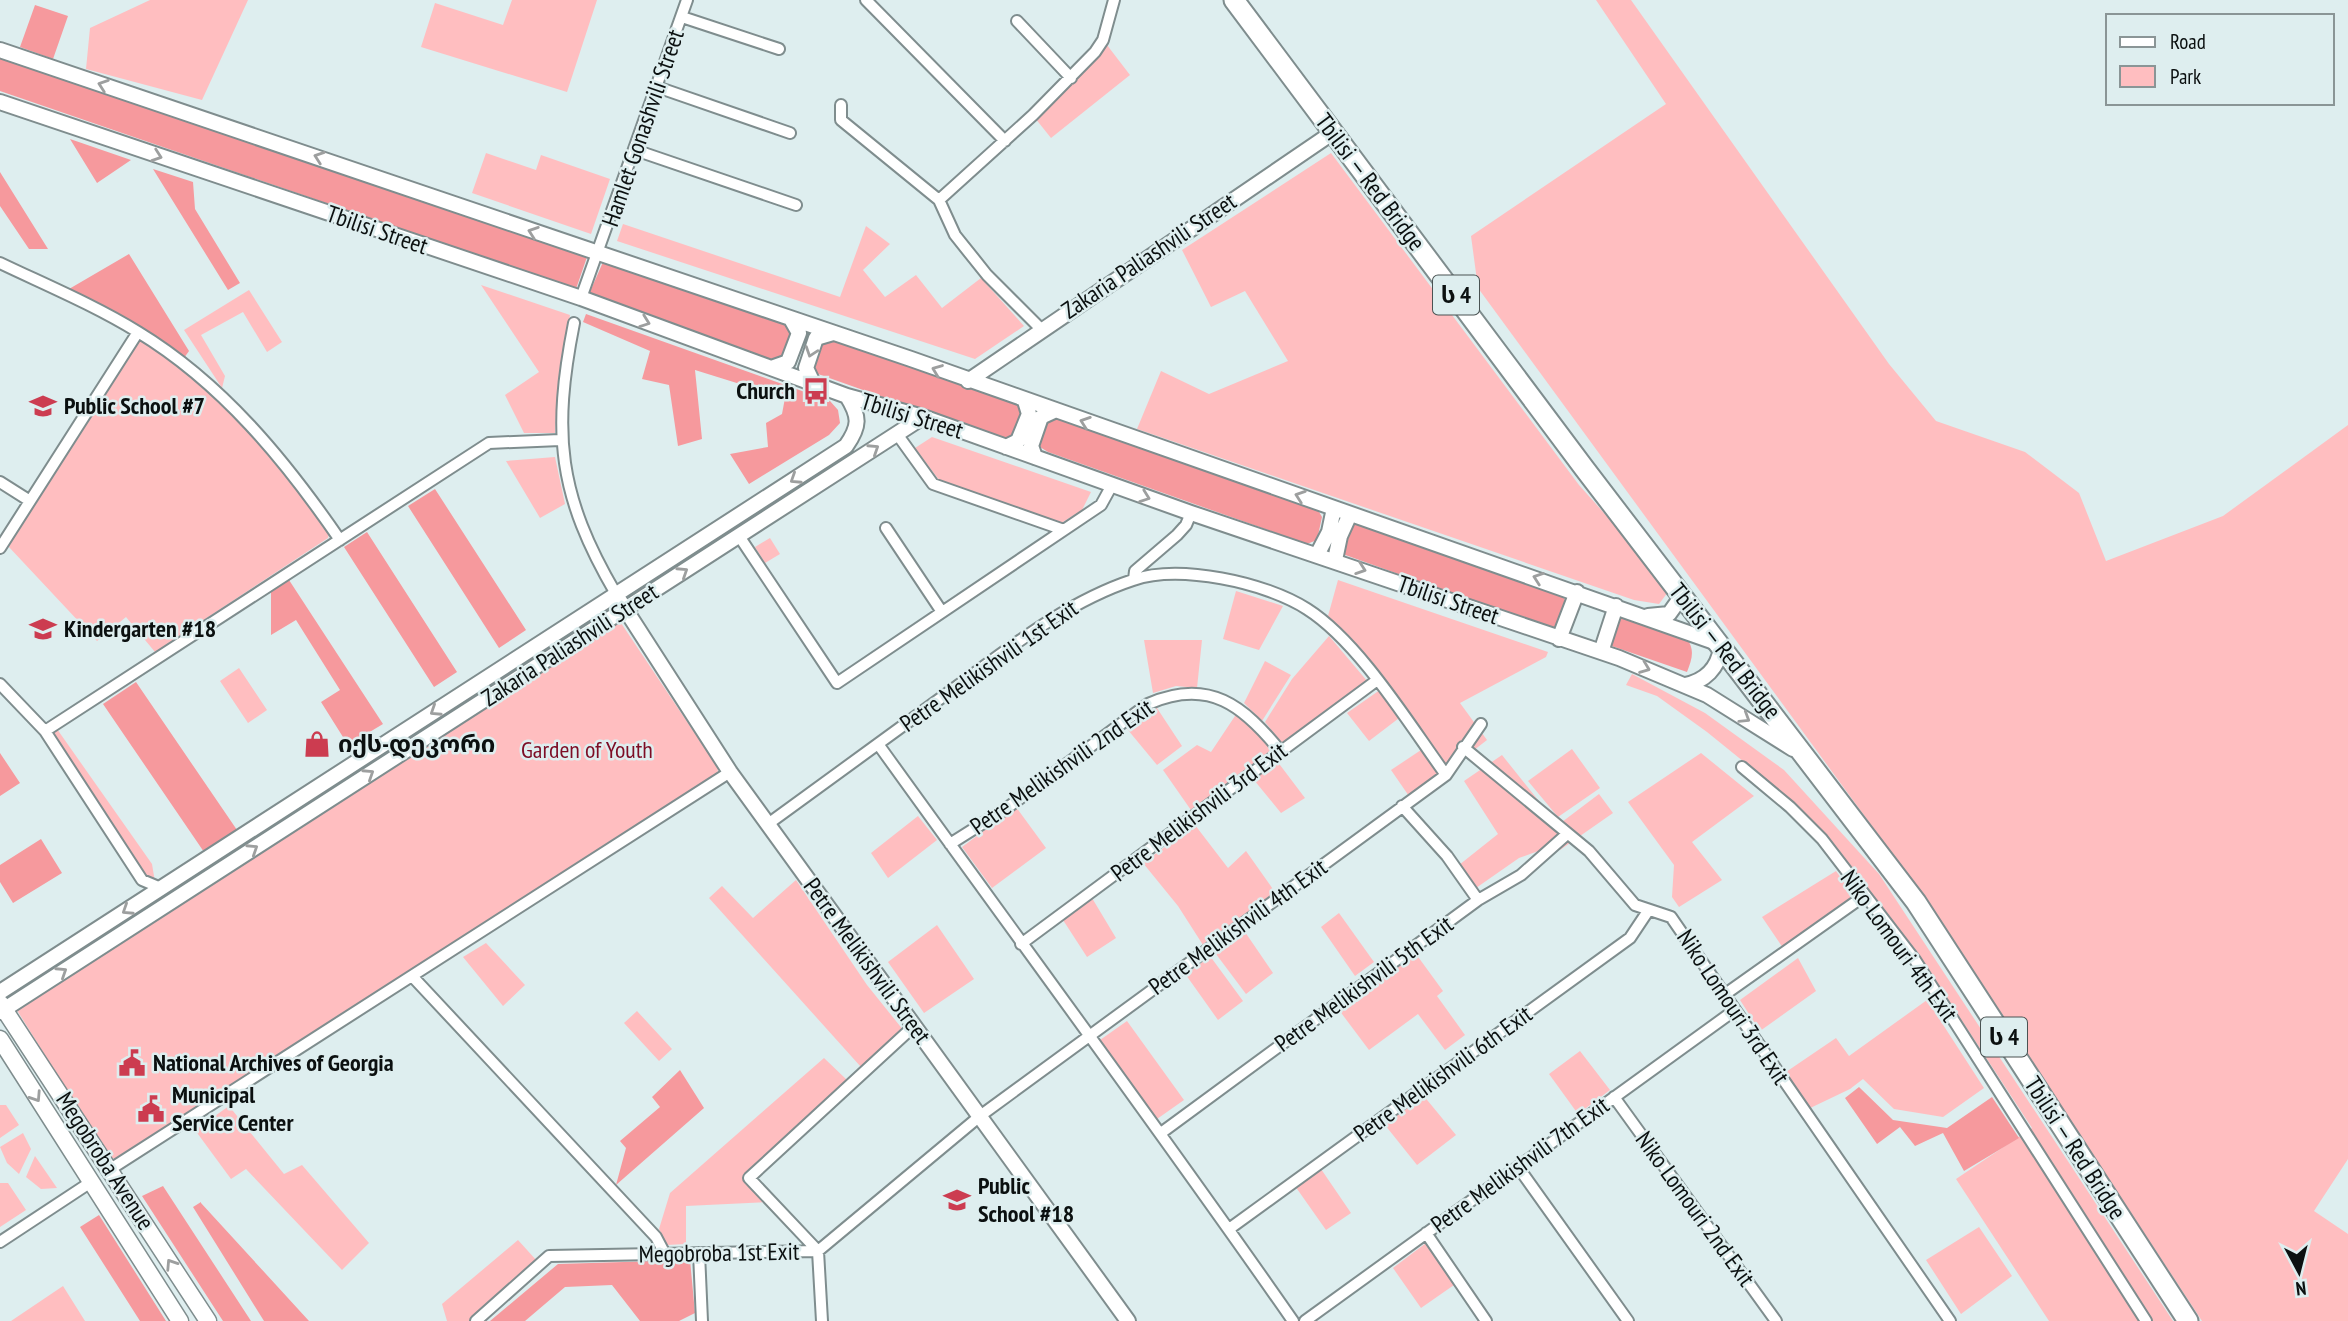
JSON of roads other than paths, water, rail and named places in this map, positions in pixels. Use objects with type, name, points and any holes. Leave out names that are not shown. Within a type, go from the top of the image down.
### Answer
[{"type":"highway","name":"Tbilisi — Red Bridge","points":[[1234,0],[1677,591],[1916,902],[2188,1321]]},
{"type":"main road","name":"Tbilisi Street","points":[[0,50],[598,255],[832,332],[1577,592],[1719,646]]},
{"type":"main road","name":"Tbilisi Street","points":[[0,102],[581,298],[847,396],[923,417],[1191,513],[1601,652],[1685,685],[1733,710],[1810,761]]},
{"type":"main road","name":"Zakaria Paliashvili Street","points":[[968,381],[1332,133]]},
{"type":"main road","points":[[771,368],[788,362],[799,333],[792,319]]},
{"type":"main road","points":[[813,383],[806,368],[816,338],[832,332]]},
{"type":"main road","name":"Zakaria Paliashvili Street","points":[[0,992],[846,446],[857,430],[856,417],[847,396]]},
{"type":"main road","points":[[1006,447],[1018,441],[1029,414],[1025,401]]},
{"type":"main road","points":[[1035,457],[1031,446],[1041,417],[1054,411]]},
{"type":"main road","name":"Zakaria Paliashvili Street","points":[[2,1008],[923,417]]},
{"type":"main road","points":[[1317,555],[1329,532],[1334,508]]},
{"type":"main road","points":[[1335,560],[1340,536],[1349,514]]},
{"type":"main road","points":[[1644,617],[1669,614],[1679,600],[1677,591]]},
{"type":"main road","points":[[1559,639],[1577,592]]},
{"type":"main road","name":"Petre Melikishvili Street","points":[[616,594],[730,772],[1128,1321]]},
{"type":"main road","points":[[1601,652],[1616,606]]},
{"type":"main road","points":[[1685,685],[1702,680],[1709,674],[1719,658],[1719,646]]},
{"type":"main road","points":[[303,796],[312,811]]},
{"type":"main road","name":"Megobroba Avenue","points":[[2,1008],[208,1321]]},
{"type":"main road","name":"Megobroba Avenue","points":[[0,1038],[180,1321]]},
{"type":"street","name":"Hamlet Gonashvili Street","points":[[581,298],[687,0]]},
{"type":"street","points":[[866,0],[1005,141]]},
{"type":"street","points":[[939,200],[1071,78],[1103,40],[1114,0]]},
{"type":"street","points":[[682,17],[779,50]]},
{"type":"street","points":[[1017,22],[1071,78]]},
{"type":"street","points":[[657,87],[790,133]]},
{"type":"street","points":[[841,105],[841,120],[939,200],[963,245],[987,275],[1041,329]]},
{"type":"street","points":[[635,150],[796,205]]},
{"type":"street","points":[[0,263],[90,305],[167,352],[237,410],[279,458],[340,540]]},
{"type":"street","points":[[574,323],[562,396],[560,440],[574,507],[587,541],[616,594]]},
{"type":"street","points":[[0,548],[138,332]]},
{"type":"street","points":[[897,434],[933,484],[1064,530]]},
{"type":"street","points":[[44,731],[489,443],[560,440]]},
{"type":"street","points":[[0,482],[30,501]]},
{"type":"street","points":[[739,536],[837,683],[1101,505],[1112,485]]},
{"type":"street","points":[[1134,579],[1135,571],[1186,525],[1191,513]]},
{"type":"street","points":[[886,528],[942,612]]},
{"type":"street","name":"Petre Melikishvili 1st Exit","points":[[768,824],[1009,648],[1080,602],[1134,579],[1166,573],[1199,575],[1284,598],[1306,608],[1332,629],[1376,681],[1446,775]]},
{"type":"street","name":"Petre Melikishvili 3rd Exit","points":[[1021,943],[1376,681]]},
{"type":"street","points":[[0,684],[44,731],[142,880],[161,888]]},
{"type":"street","name":"Petre Melikishvili 2nd Exit","points":[[950,844],[1007,808],[1148,704],[1171,694],[1217,697],[1241,708],[1281,752]]},
{"type":"street","name":"Petre Melikishvili 4th Exit","points":[[980,1116],[1446,775],[1481,724]]},
{"type":"street","points":[[878,744],[1088,1037],[1161,1133],[1293,1321]]},
{"type":"street","name":"Niko Lomouri 3rd Exit","points":[[1463,747],[1589,852],[1635,905],[1671,917],[1950,1321]]},
{"type":"street","name":"Niko Lomouri 4th Exit","points":[[1742,767],[1790,807],[1822,839],[1914,960],[2146,1321]]},
{"type":"street","points":[[110,1170],[730,772]]},
{"type":"street","points":[[1402,807],[1447,856],[1478,900]]},
{"type":"street","name":"Petre Melikishvili 5th Exit","points":[[1161,1133],[1478,900],[1521,875],[1566,835]]},
{"type":"street","points":[[1724,995],[1864,895]]},
{"type":"street","name":"Petre Melikishvili 6th Exit","points":[[1229,1229],[1630,938],[1648,911]]},
{"type":"street","points":[[412,976],[656,1237],[665,1254]]},
{"type":"street","name":"Petre Melikishvili 7th Exit","points":[[1305,1321],[1735,1010]]},
{"type":"street","points":[[822,1321],[818,1251],[749,1178],[914,1026]]},
{"type":"street","name":"Niko Lomouri 2nd Exit","points":[[1614,1097],[1776,1321]]},
{"type":"street","name":"Megobroba 1st Exit","points":[[476,1321],[549,1256],[818,1251],[980,1116]]},
{"type":"street","points":[[1518,1167],[1628,1321]]},
{"type":"street","points":[[0,1241],[91,1182]]},
{"type":"street","points":[[1426,1234],[1486,1321]]},
{"type":"street","points":[[698,1253],[702,1321]]},
{"type":"place","name":"Church","points":[[816,391]]},
{"type":"place","name":"Public School #7","points":[[43,406]]},
{"type":"place","name":"Kindergarten #18","points":[[43,629]]},
{"type":"place","name":"იქს-დეკორი","points":[[317,744]]},
{"type":"place","name":"National Archives of Georgia","points":[[132,1063]]},
{"type":"place","name":"Municipal Service Center","points":[[151,1109]]},
{"type":"place","name":"Public School #18","points":[[957,1200]]},
{"type":"park label","name":"Garden of Youth","points":[[587,750]]}]
